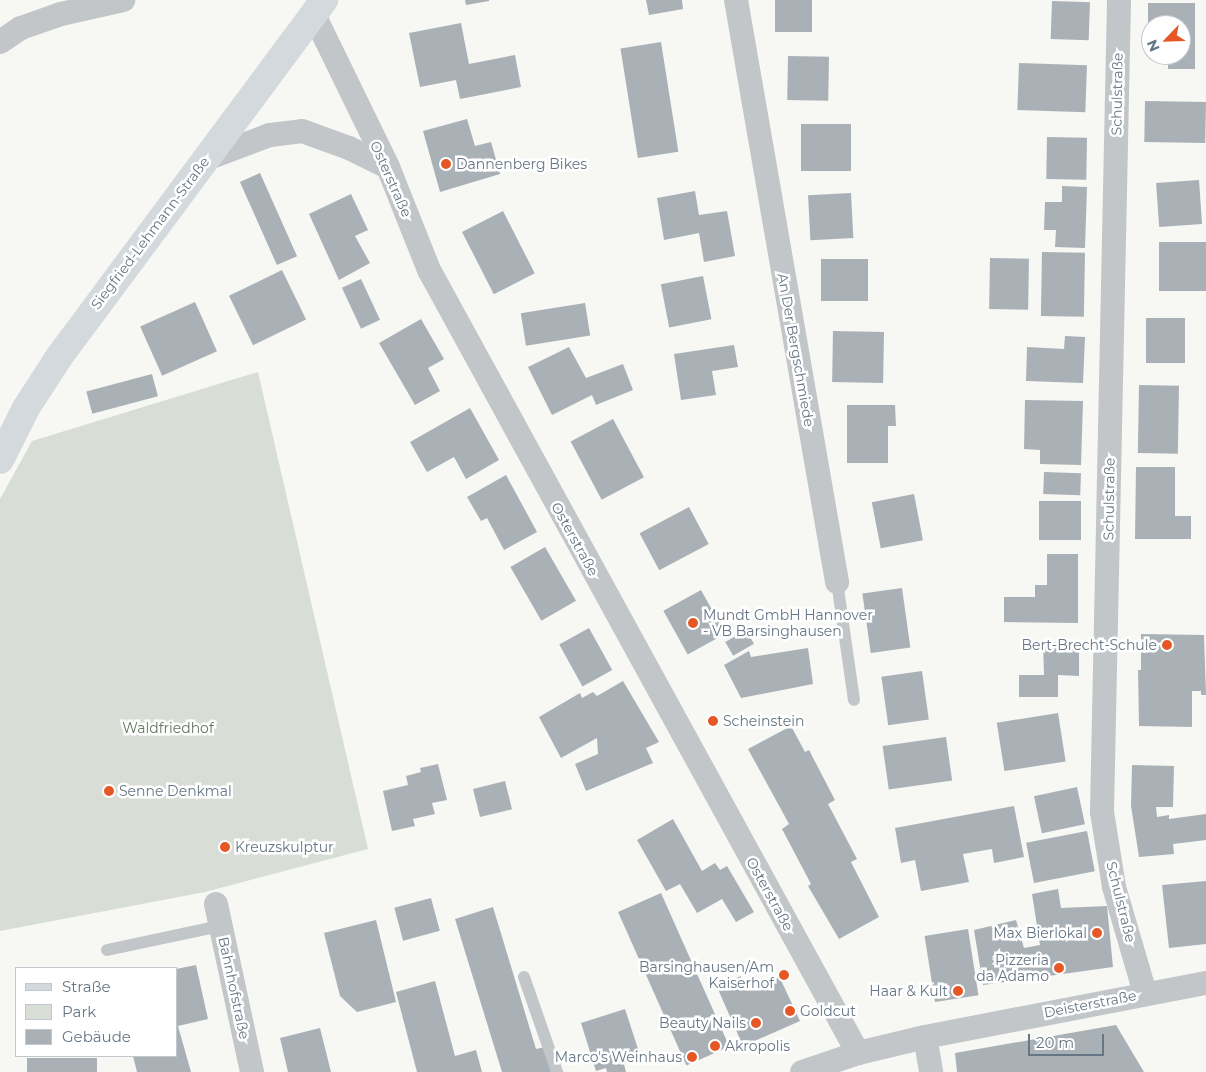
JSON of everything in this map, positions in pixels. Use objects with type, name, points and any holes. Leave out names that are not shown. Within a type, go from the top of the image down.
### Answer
[{"type":"main road","name":"Siegfried-Lehmann-Straße","points":[[0,460],[26,408],[59,357],[319,8]]},
{"type":"street","points":[[0,42],[21,28],[123,0]]},
{"type":"street","name":"An Der Bergschmiede","points":[[736,0],[838,582]]},
{"type":"street","name":"Schulstraße","points":[[1119,0],[1102,812],[1114,887],[1145,993]]},
{"type":"street","name":"Osterstraße","points":[[319,8],[388,167],[429,270],[858,1053]]},
{"type":"street","points":[[206,159],[270,135],[302,131],[349,148],[388,167]]},
{"type":"street","name":"Bahnhofstraße","points":[[218,915],[252,1072]]},
{"type":"street","name":"Deisterstraße","points":[[858,1053],[925,1037],[1145,993],[1206,983]]},
{"type":"street","points":[[925,1037],[931,1072]]},
{"type":"street","points":[[802,1072],[858,1053]]},
{"type":"lane","name":"An Der Bergschmiede","points":[[838,582],[854,700]]},
{"type":"lane","points":[[108,950],[218,915]]},
{"type":"lane","points":[[524,976],[557,1072]]},
{"type":"green space","name":"Waldfriedhof","points":[[258,372],[368,849],[205,892],[0,931],[0,499],[32,441]]},
{"type":"building","points":[[465,0],[489,0],[489,1],[466,5]]},
{"type":"building","points":[[646,0],[682,0],[683,9],[649,15]]},
{"type":"building","points":[[775,0],[812,0],[812,32],[775,32]]},
{"type":"building","points":[[1052,1],[1090,2],[1089,40],[1051,39]]},
{"type":"building","points":[[1148,3],[1195,3],[1195,69],[1168,69],[1168,65],[1191,65],[1191,15],[1148,15]]},
{"type":"building","points":[[461,23],[469,64],[515,55],[521,87],[460,99],[456,80],[420,87],[409,33]]},
{"type":"building","points":[[661,42],[678,152],[638,158],[621,48]]},
{"type":"building","points":[[788,56],[829,57],[828,101],[787,100]]},
{"type":"building","points":[[1019,63],[1087,65],[1085,112],[1017,110]]},
{"type":"building","points":[[1145,101],[1206,102],[1205,143],[1144,142]]},
{"type":"building","points":[[467,119],[475,146],[491,142],[500,174],[440,192],[423,131]]},
{"type":"building","points":[[801,124],[851,124],[851,171],[801,171]]},
{"type":"building","points":[[1047,137],[1087,138],[1086,180],[1046,179]]},
{"type":"building","points":[[260,173],[297,256],[277,265],[240,182]]},
{"type":"building","points":[[1199,180],[1202,224],[1159,227],[1156,183]]},
{"type":"building","points":[[1062,186],[1087,187],[1085,248],[1055,247],[1056,230],[1044,230],[1045,202],[1062,202]]},
{"type":"building","points":[[695,191],[699,215],[727,211],[735,256],[704,262],[699,233],[664,240],[657,198]]},
{"type":"building","points":[[851,193],[853,238],[810,240],[808,195]]},
{"type":"building","points":[[351,194],[368,230],[355,236],[370,263],[339,280],[309,214]]},
{"type":"building","points":[[503,211],[535,273],[494,294],[462,232]]},
{"type":"building","points":[[1159,242],[1206,242],[1206,291],[1159,291]]},
{"type":"building","points":[[1042,252],[1085,253],[1084,317],[1041,316]]},
{"type":"building","points":[[990,258],[1029,259],[1028,310],[989,309]]},
{"type":"building","points":[[821,259],[868,259],[868,301],[821,301]]},
{"type":"building","points":[[282,270],[306,319],[253,345],[229,296]]},
{"type":"building","points":[[703,276],[711,319],[669,327],[661,284]]},
{"type":"building","points":[[361,279],[380,320],[361,329],[342,288]]},
{"type":"building","points":[[195,302],[217,351],[162,376],[140,326]]},
{"type":"building","points":[[585,303],[590,336],[526,346],[521,313]]},
{"type":"building","points":[[1146,318],[1185,318],[1185,363],[1146,363]]},
{"type":"building","points":[[421,319],[444,359],[428,368],[440,391],[415,405],[379,343]]},
{"type":"building","points":[[833,331],[884,332],[883,383],[832,382]]},
{"type":"building","points":[[1065,336],[1085,337],[1083,383],[1026,381],[1027,347],[1064,349]]},
{"type":"building","points":[[734,345],[738,367],[712,371],[716,395],[681,400],[674,354]]},
{"type":"building","points":[[569,347],[586,378],[623,364],[633,390],[596,405],[592,395],[552,415],[528,367]]},
{"type":"building","points":[[152,374],[158,396],[92,414],[86,392]]},
{"type":"building","points":[[1139,385],[1179,386],[1178,454],[1138,453]]},
{"type":"building","points":[[1025,400],[1083,401],[1081,465],[1040,464],[1040,450],[1024,449]]},
{"type":"building","points":[[847,405],[895,405],[896,426],[888,426],[888,463],[847,463]]},
{"type":"building","points":[[470,408],[499,460],[466,479],[454,457],[427,472],[410,442]]},
{"type":"building","points":[[613,419],[644,477],[602,500],[571,442]]},
{"type":"building","points":[[1136,467],[1175,467],[1175,516],[1191,516],[1191,539],[1135,539]]},
{"type":"building","points":[[1044,472],[1081,473],[1080,495],[1043,494]]},
{"type":"building","points":[[506,475],[537,532],[504,550],[487,518],[481,521],[467,497]]},
{"type":"building","points":[[914,494],[923,540],[881,548],[872,502]]},
{"type":"building","points":[[1039,501],[1081,501],[1081,540],[1039,540]]},
{"type":"building","points":[[689,507],[709,544],[659,570],[640,533]]},
{"type":"building","points":[[545,547],[576,601],[541,621],[510,567]]},
{"type":"building","points":[[1047,554],[1078,554],[1078,623],[1004,622],[1004,597],[1035,597],[1035,585],[1047,585]]},
{"type":"building","points":[[902,588],[910,647],[871,653],[862,594]]},
{"type":"building","points":[[701,590],[725,634],[688,655],[663,611]]},
{"type":"building","points":[[589,628],[612,670],[583,686],[559,644]]},
{"type":"building","points":[[746,630],[754,644],[733,656],[725,642]]},
{"type":"building","points":[[1141,634],[1204,635],[1206,695],[1201,695],[1201,691],[1192,691],[1192,727],[1139,726],[1138,670],[1141,670]]},
{"type":"building","points":[[1043,642],[1079,643],[1079,676],[1058,675],[1058,697],[1019,697],[1019,675],[1044,675]]},
{"type":"building","points":[[808,648],[813,684],[741,698],[724,665],[749,651],[751,657]]},
{"type":"building","points":[[922,671],[929,720],[888,725],[881,677]]},
{"type":"building","points":[[623,681],[659,742],[646,748],[653,763],[586,791],[575,764],[598,754],[597,738],[561,758],[539,717],[580,693],[582,698],[593,692],[597,696]]},
{"type":"building","points":[[1058,713],[1066,761],[1004,771],[997,723]]},
{"type":"building","points":[[791,726],[805,752],[809,750],[835,800],[828,804],[857,859],[851,862],[879,917],[839,939],[808,886],[811,884],[782,829],[789,824],[748,749]]},
{"type":"building","points":[[946,737],[952,781],[889,789],[883,746]]},
{"type":"building","points":[[438,764],[447,800],[432,803],[435,814],[413,819],[415,826],[392,831],[383,791],[408,785],[406,776],[421,772],[420,768]]},
{"type":"building","points":[[1132,765],[1174,766],[1173,807],[1156,807],[1157,817],[1169,815],[1169,819],[1206,814],[1206,840],[1173,844],[1174,854],[1139,857],[1131,806]]},
{"type":"building","points":[[505,781],[512,809],[480,817],[473,789]]},
{"type":"building","points":[[1077,787],[1085,824],[1042,833],[1034,796]]},
{"type":"building","points":[[1014,806],[1024,857],[994,863],[992,849],[963,854],[969,882],[921,891],[915,860],[901,863],[895,828]]},
{"type":"building","points":[[673,819],[702,871],[715,863],[720,870],[727,866],[754,912],[736,922],[722,899],[697,913],[680,884],[666,891],[637,840]]},
{"type":"building","points":[[1087,831],[1095,871],[1034,883],[1026,843]]},
{"type":"building","points":[[1206,881],[1206,944],[1169,948],[1162,885]]},
{"type":"building","points":[[1058,889],[1061,908],[1107,906],[1113,967],[983,985],[974,930],[1016,920],[1024,948],[1040,945],[1032,894]]},
{"type":"building","points":[[661,893],[729,1046],[686,1066],[618,912]]},
{"type":"building","points":[[431,898],[440,931],[403,941],[394,908]]},
{"type":"building","points":[[493,907],[536,1049],[545,1047],[552,1072],[502,1072],[455,919]]},
{"type":"building","points":[[376,920],[396,1002],[357,1012],[340,996],[324,933]]},
{"type":"building","points":[[968,929],[978,995],[935,1002],[925,936]]},
{"type":"building","points":[[196,965],[208,1019],[178,1026],[178,969]]},
{"type":"building","points":[[741,976],[747,991],[779,976],[800,1021],[743,1046],[717,987]]},
{"type":"building","points":[[435,981],[455,1056],[476,1050],[482,1072],[417,1072],[396,992]]},
{"type":"building","points":[[625,1009],[641,1058],[624,1064],[626,1072],[607,1072],[606,1068],[596,1071],[581,1023]]},
{"type":"building","points":[[1116,1025],[1144,1072],[957,1072],[955,1053]]},
{"type":"building","points":[[178,1026],[191,1072],[137,1072],[133,1057],[178,1057]]},
{"type":"building","points":[[320,1028],[331,1072],[288,1072],[280,1038]]},
{"type":"building","points":[[27,1058],[97,1058],[97,1072],[27,1072]]},
{"type":"place","name":"Dannenberg Bikes","points":[[446,164]]},
{"type":"place","name":"Mundt GmbH Hannover - VB Barsinghausen","points":[[693,623]]},
{"type":"place","name":"Bert-Brecht-Schule","points":[[1167,645]]},
{"type":"place","name":"Scheinstein","points":[[713,721]]},
{"type":"place","name":"Senne Denkmal","points":[[109,791]]},
{"type":"place","name":"Kreuzskulptur","points":[[225,847]]},
{"type":"place","name":"Max Bierlokal","points":[[1097,933]]},
{"type":"place","name":"Pizzeria da Adamo","points":[[1059,968]]},
{"type":"place","name":"Barsinghausen/Am Kaiserhof","points":[[784,975]]},
{"type":"place","name":"Haar & Kult","points":[[958,991]]},
{"type":"place","name":"Goldcut","points":[[790,1011]]},
{"type":"place","name":"Beauty Nails","points":[[756,1023]]},
{"type":"place","name":"Akropolis","points":[[715,1046]]},
{"type":"place","name":"Marco's Weinhaus","points":[[692,1057]]}]
